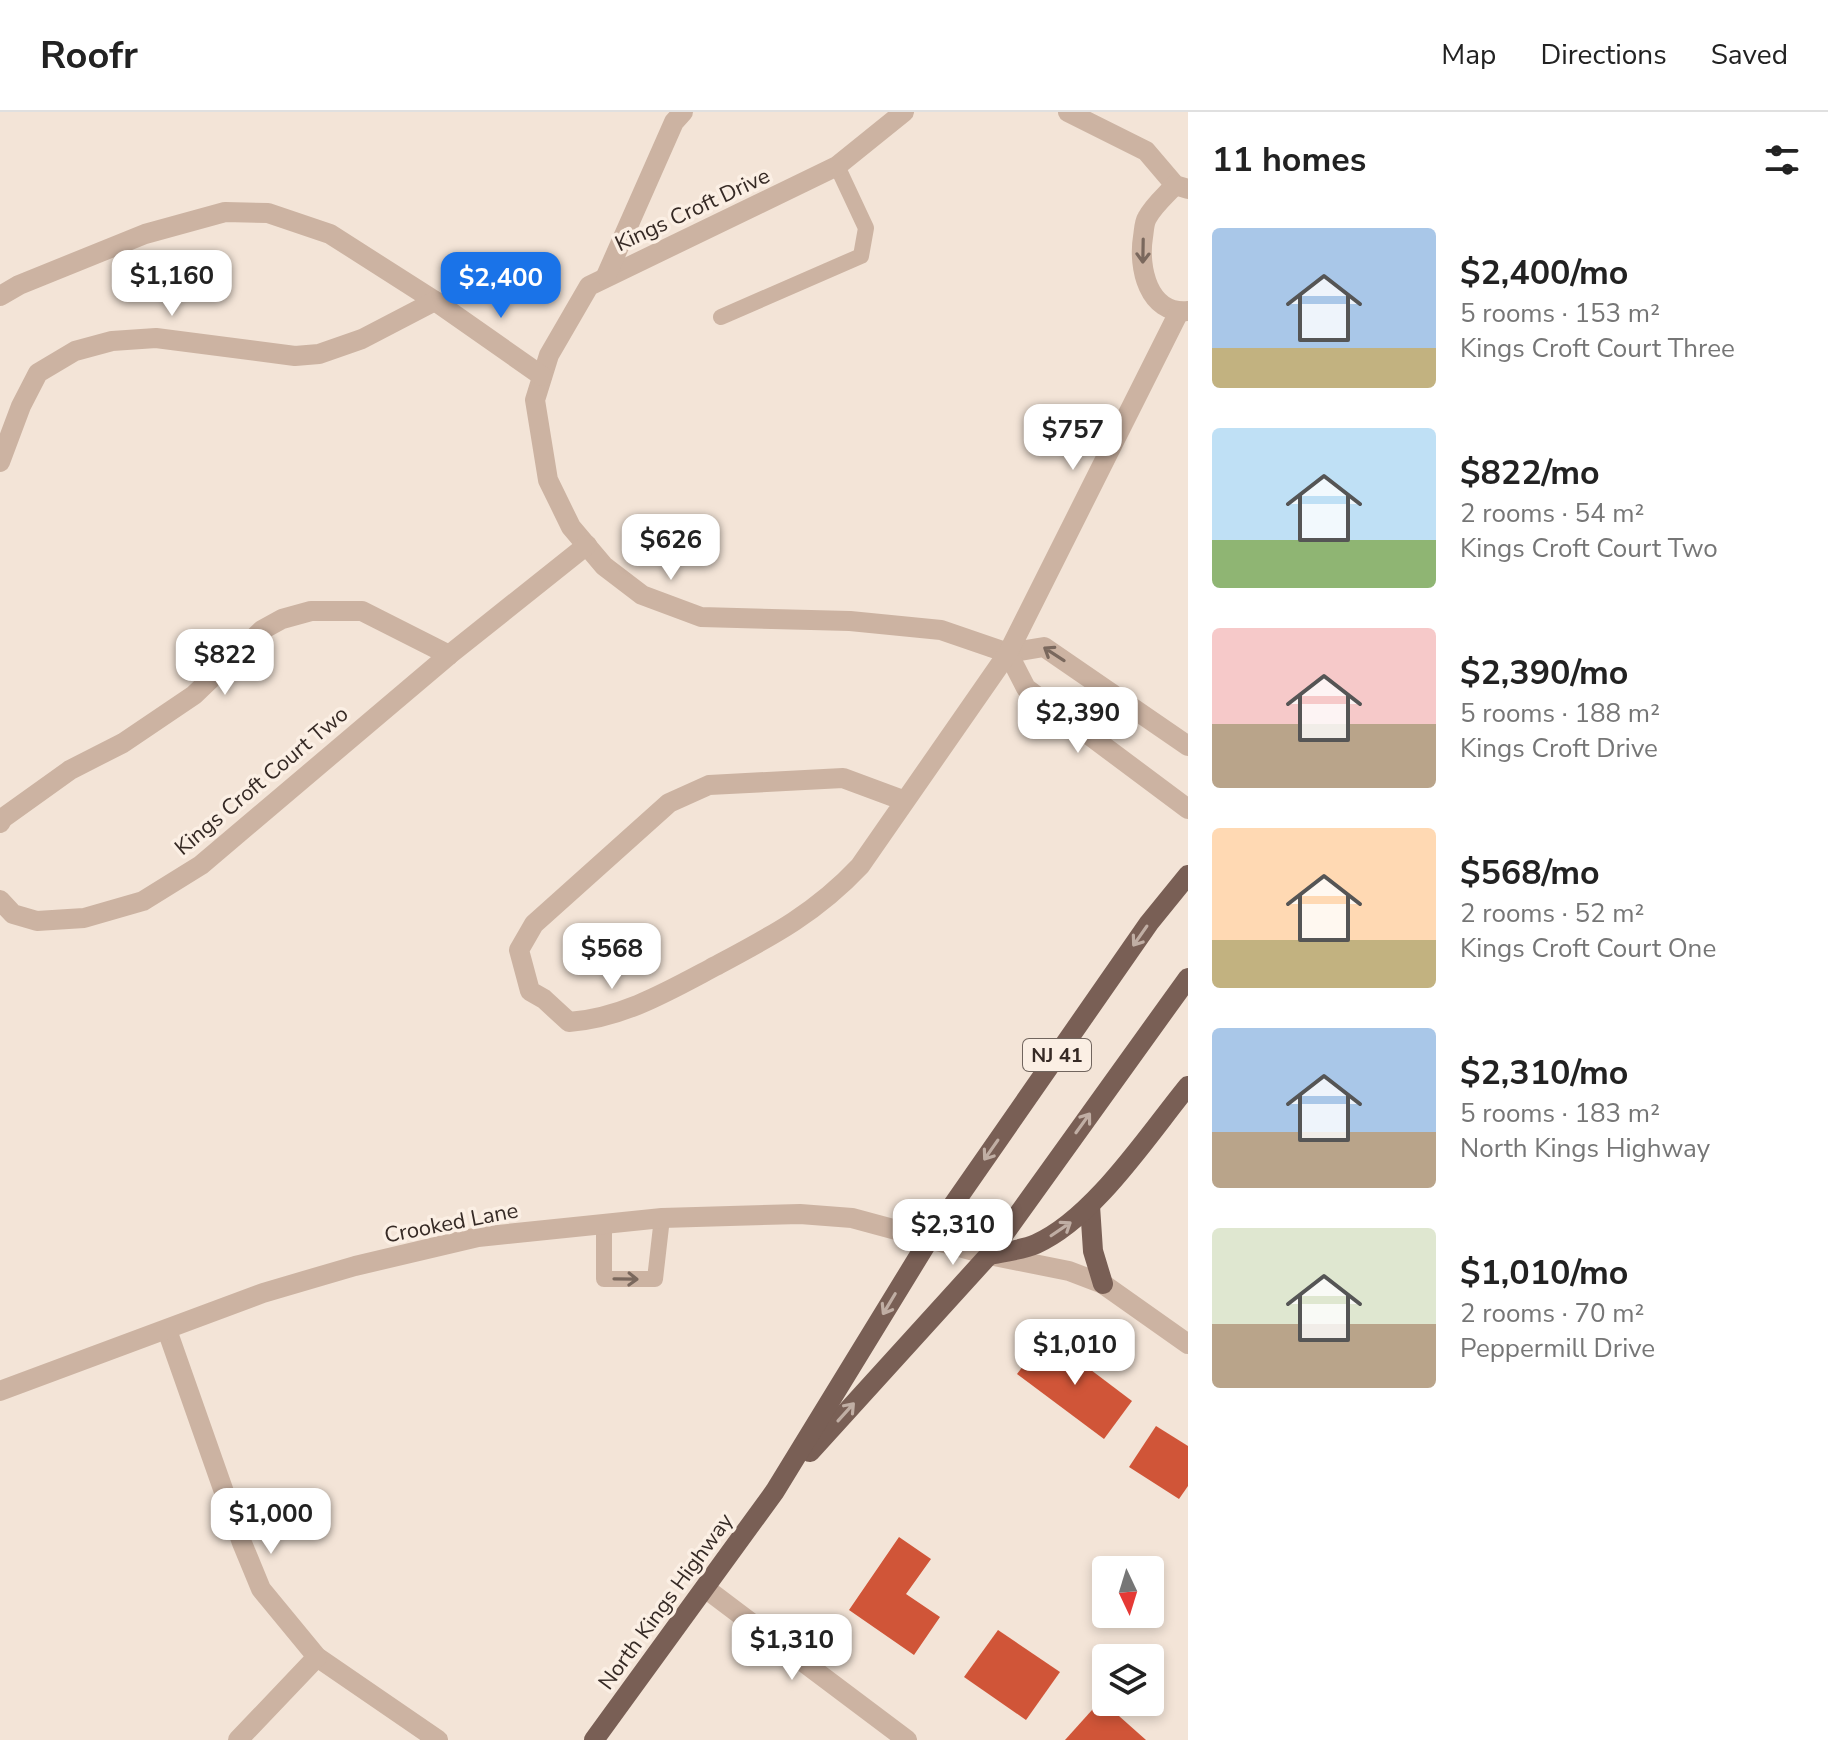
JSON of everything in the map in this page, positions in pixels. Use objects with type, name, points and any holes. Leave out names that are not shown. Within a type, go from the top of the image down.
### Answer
[{"type":"main road","name":"North Kings Highway","points":[[594,1740],[775,1491],[930,1238],[1149,923],[1188,875]]},
{"type":"main road","name":"North Kings Highway","points":[[775,1491],[989,1255],[1188,978]]},
{"type":"main road","points":[[989,1255],[1035,1245],[1065,1228],[1090,1206],[1188,1086]]},
{"type":"main road","points":[[1090,1206],[1092,1241],[1103,1284]]},
{"type":"street","points":[[606,276],[674,122],[683,112]]},
{"type":"street","name":"Kings Croft Drive","points":[[904,112],[837,166],[589,286],[549,355],[535,400],[548,480],[571,527],[604,566],[642,595],[701,617],[850,621],[941,630],[1008,653],[1044,647],[1188,746]]},
{"type":"street","points":[[905,801],[843,778],[709,785],[669,803],[534,924],[519,950],[530,991],[544,999],[569,1022],[595,1020],[648,1002],[787,928],[836,892],[860,866],[1008,653],[1183,312],[1158,302],[1144,278],[1141,253],[1145,220],[1182,187],[1146,151],[1068,112]]},
{"type":"street","points":[[0,296],[19,285],[145,234],[225,212],[268,213],[330,234],[435,301],[542,376]]},
{"type":"street","points":[[0,462],[21,406],[38,373],[75,351],[112,341],[156,338],[295,356],[319,354],[362,339],[435,301]]},
{"type":"street","name":"Kings Croft Court Two","points":[[0,900],[13,914],[37,921],[84,918],[143,901],[201,865],[449,655],[587,545]]},
{"type":"street","points":[[0,823],[70,770],[123,743],[194,695],[262,630],[282,619],[311,611],[362,611],[449,655]]},
{"type":"street","points":[[1008,653],[1026,688],[1188,809]]},
{"type":"street","name":"Crooked Lane","points":[[0,1391],[263,1293],[355,1266],[478,1237],[662,1218],[800,1214],[839,1217],[989,1255],[1055,1267],[1103,1284],[1188,1344]]},
{"type":"street","points":[[167,1330],[261,1589],[317,1657],[438,1740]]},
{"type":"street","points":[[705,1588],[907,1740]]},
{"type":"street","points":[[238,1740],[317,1657]]},
{"type":"lane","points":[[721,317],[861,256],[866,228],[837,166]]},
{"type":"lane","points":[[604,1224],[604,1279],[655,1279],[662,1218]]},
{"type":"building","points":[[1046,1336],[1132,1401],[1104,1439],[1017,1374]]},
{"type":"building","points":[[1156,1426],[1188,1446],[1188,1486],[1179,1499],[1129,1467]]},
{"type":"building","points":[[899,1537],[931,1559],[906,1594],[940,1617],[914,1655],[849,1610]]},
{"type":"building","points":[[998,1630],[1060,1672],[1026,1720],[964,1677]]},
{"type":"building","points":[[1092,1710],[1092,1716],[1119,1716],[1146,1740],[1065,1740]]}]
